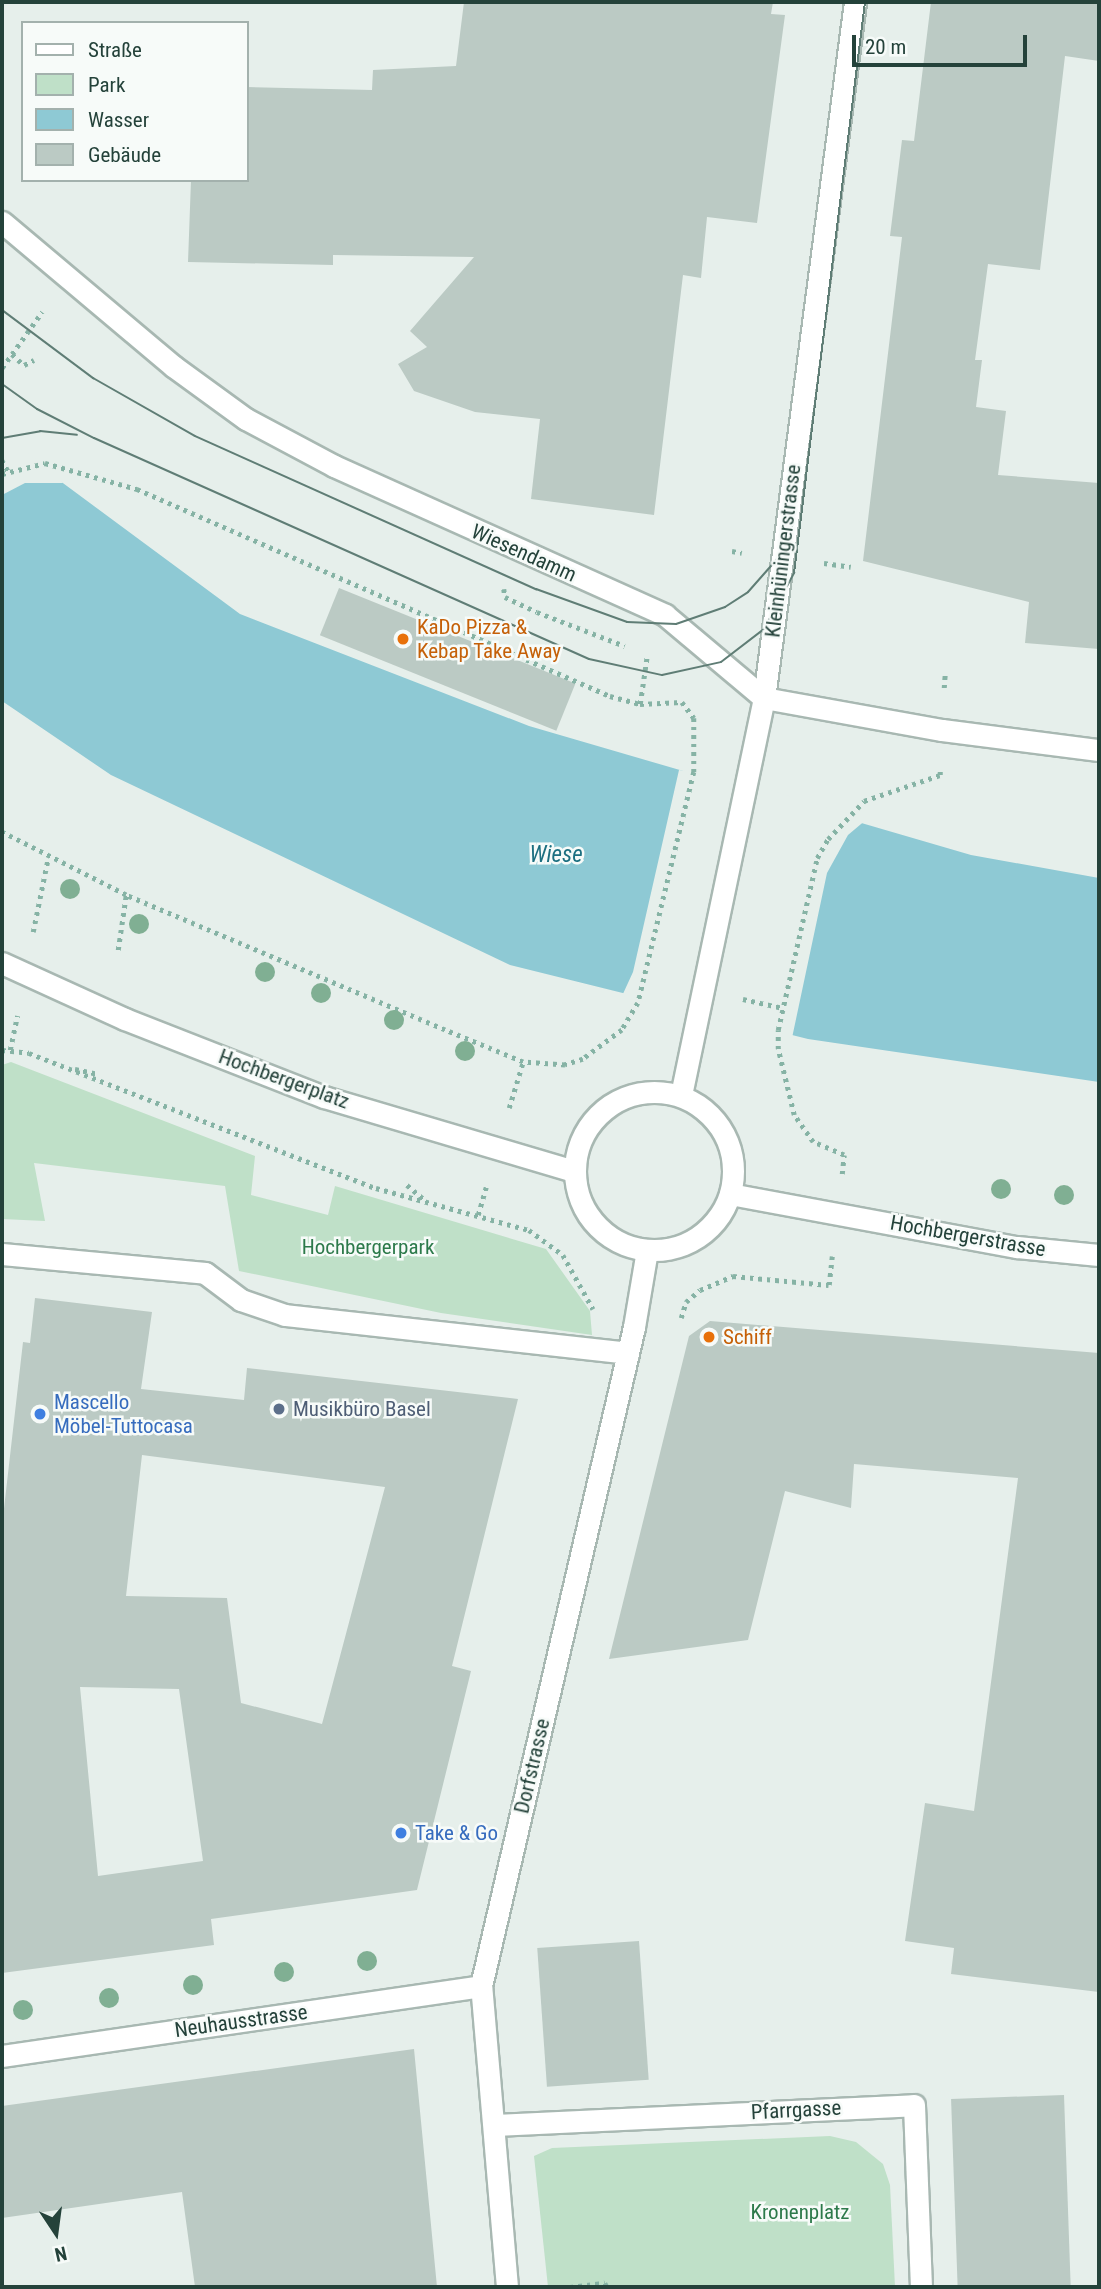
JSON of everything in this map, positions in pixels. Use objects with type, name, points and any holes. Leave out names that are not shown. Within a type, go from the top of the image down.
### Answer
[{"type":"street","name":"Kleinhüningerstrasse","points":[[681,1095],[764,698],[855,2]]},
{"type":"street","name":"Wiesendamm","points":[[2,222],[173,366],[246,419],[346,472],[666,615],[764,698]]},
{"type":"street","points":[[764,698],[942,730],[1099,750]]},
{"type":"street","name":"Hochbergerplatz","points":[[2,963],[125,1019],[324,1097],[574,1171]]},
{"type":"street","points":[[659,1091],[681,1095],[719,1124],[731,1146],[734,1170],[730,1194],[722,1214],[698,1236],[668,1249],[647,1250],[604,1233],[583,1205],[574,1171],[586,1130],[617,1100],[659,1091]]},
{"type":"street","name":"Hochbergerstrasse","points":[[730,1194],[1017,1247],[1099,1255]]},
{"type":"street","name":"Dorfstrasse","points":[[507,2287],[481,1986],[628,1353],[647,1250]]},
{"type":"street","points":[[2,1254],[205,1272],[241,1300],[285,1315],[628,1353]]},
{"type":"street","name":"Neuhausstrasse","points":[[2,2056],[481,1986]]},
{"type":"street","name":"Pfarrgasse","points":[[495,2124],[914,2105],[920,2287]]},
{"type":"path","points":[[12,354],[24,365],[34,360]]},
{"type":"path","points":[[2,460],[8,471]]},
{"type":"path","points":[[2,474],[46,463],[137,489],[610,696],[640,704],[681,702],[694,718],[694,772],[638,1003],[622,1030],[583,1059],[565,1065],[523,1062],[126,895],[2,832]]},
{"type":"path","points":[[504,588],[505,597],[582,632],[648,650]]},
{"type":"path","points":[[844,1155],[813,1142],[794,1115],[782,1076],[778,1030],[817,858],[845,818],[881,792],[940,775]]},
{"type":"path","points":[[118,950],[126,895]]},
{"type":"path","points":[[2,1050],[29,1053],[305,1164],[426,1202],[529,1230],[550,1242],[580,1279],[595,1319]]},
{"type":"path","points":[[61,1066],[99,1074]]},
{"type":"path","points":[[407,1185],[426,1202]]},
{"type":"path","points":[[678,1325],[687,1302],[714,1280],[733,1276],[829,1285]]},
{"type":"path","points":[[570,2287],[605,2284],[607,2287]]},
{"type":"green space","name":"Hochbergerpark","points":[[11,1062],[255,1156],[251,1195],[328,1215],[335,1186],[546,1249],[590,1311],[592,1335],[441,1313],[239,1271],[225,1186],[34,1163],[45,1221],[2,1219],[2,1065]]},
{"type":"green space","name":"Kronenplatz","points":[[830,2136],[856,2142],[883,2164],[890,2185],[895,2287],[548,2287],[534,2156],[552,2148]]},
{"type":"water","name":"Wiese","points":[[2,438],[240,614],[529,726],[971,855],[1099,878],[1099,1082],[808,1039],[510,965],[111,775],[2,701]]},
{"type":"pier","points":[[2,435],[55,473],[63,483],[25,483],[2,495]]},
{"type":"pier","points":[[679,770],[718,775],[867,819],[848,835],[827,873],[792,1038],[622,996],[633,972]]},
{"type":"building","points":[[464,2],[773,2],[771,14],[785,15],[757,223],[707,217],[701,278],[683,275],[654,515],[531,499],[540,419],[475,412],[414,391],[398,364],[427,347],[410,331],[474,257],[333,255],[333,265],[188,262],[191,182],[248,182],[248,87],[372,90],[373,70],[456,66]]},
{"type":"building","points":[[931,2],[1099,2],[1099,61],[1065,56],[1040,270],[988,264],[975,360],[982,360],[976,407],[1006,411],[998,475],[1099,483],[1099,649],[1025,643],[1029,602],[863,561],[902,237],[890,236],[902,140],[914,141]]},
{"type":"building","points":[[339,588],[575,684],[556,731],[320,635]]},
{"type":"building","points":[[35,1298],[152,1312],[141,1389],[244,1400],[247,1368],[518,1399],[452,1666],[471,1671],[417,1890],[211,1919],[214,1945],[2,1973],[2,1526],[23,1342],[30,1343]],"holes":[[[142,1455],[385,1487],[322,1724],[241,1703],[227,1598],[126,1596]],[[80,1687],[179,1689],[203,1861],[98,1876]]]},
{"type":"building","points":[[710,1321],[1099,1353],[1099,1992],[951,1974],[954,1948],[905,1941],[925,1803],[974,1811],[1018,1478],[854,1464],[851,1508],[785,1491],[748,1640],[609,1659],[689,1336]]},
{"type":"building","points":[[639,1941],[649,2080],[547,2087],[537,1948]]},
{"type":"building","points":[[414,2049],[437,2287],[195,2287],[182,2192],[2,2218],[2,2106]]},
{"type":"building","points":[[1064,2095],[1071,2287],[958,2287],[951,2099]]},
{"type":"tram line","points":[[2,384],[37,409],[94,438],[589,659],[662,675],[721,662],[764,629],[794,573],[865,2]]},
{"type":"tram line","points":[[2,310],[93,378],[195,436],[536,589],[627,622],[676,624],[725,607],[748,592],[778,558],[794,521]]},
{"type":"tram line","points":[[2,438],[40,431],[77,435]]},
{"type":"place","name":"KaDo Pizza & Kebap Take Away","points":[[403,639]]},
{"type":"place","name":"Schiff","points":[[709,1337]]},
{"type":"place","name":"Musikbüro Basel","points":[[279,1409]]},
{"type":"place","name":"Mascello Möbel-Tuttocasa","points":[[40,1414]]},
{"type":"place","name":"Take & Go","points":[[401,1833]]}]
